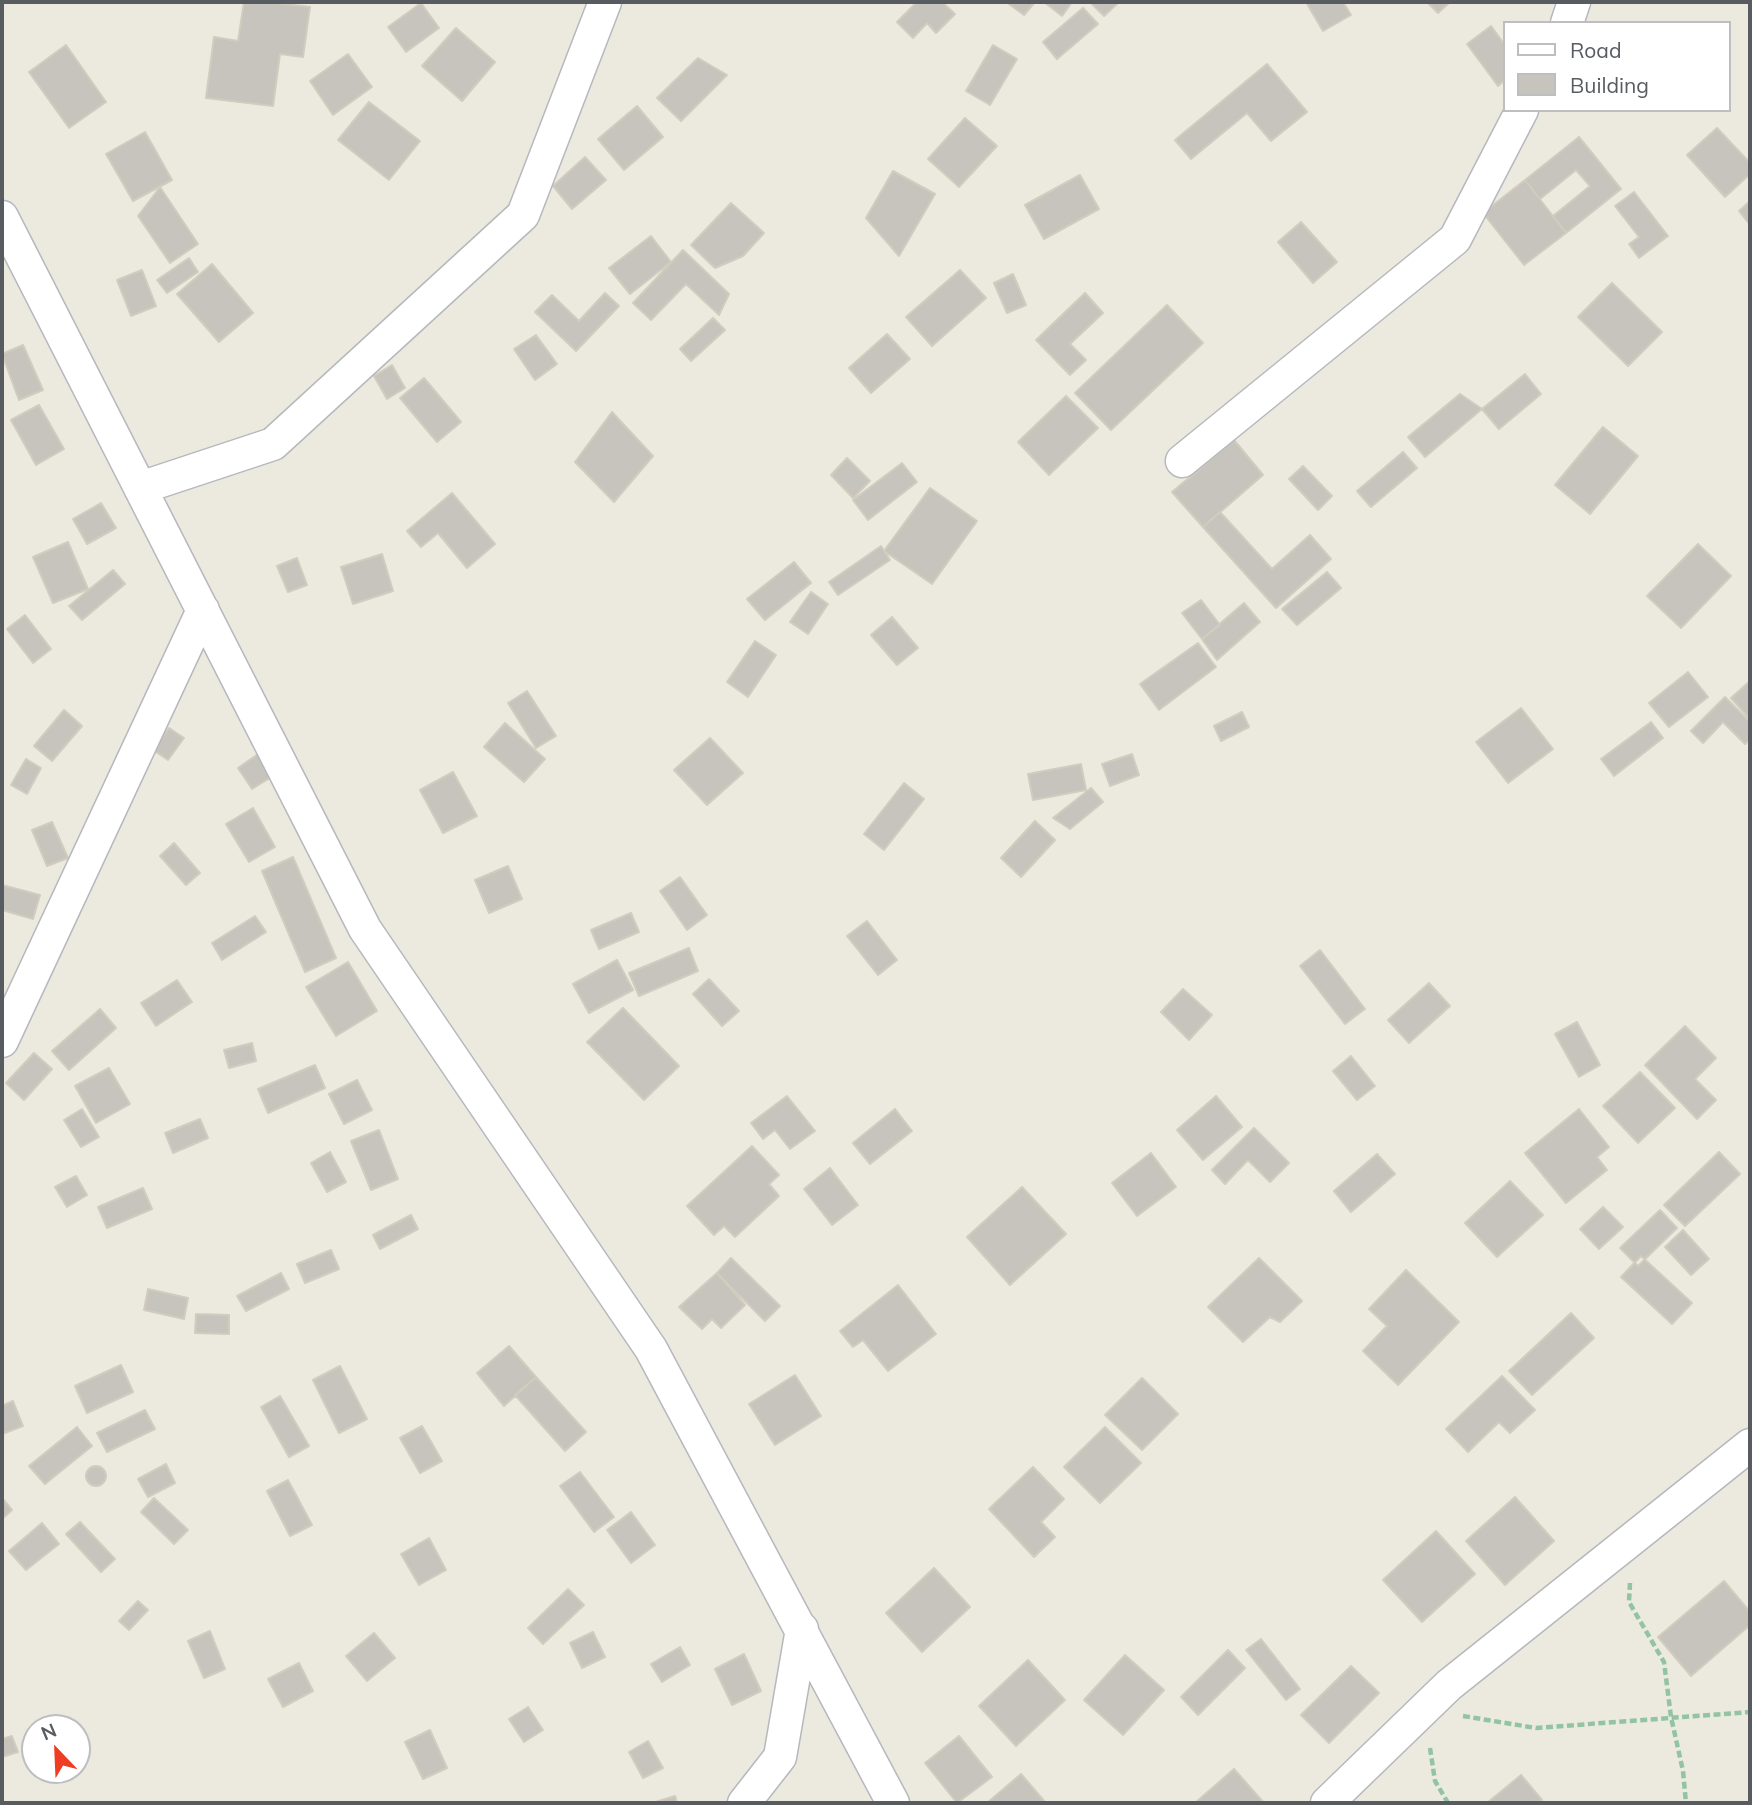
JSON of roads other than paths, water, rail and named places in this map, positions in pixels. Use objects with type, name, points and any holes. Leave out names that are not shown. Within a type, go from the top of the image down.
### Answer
[{"type":"street","points":[[140,488],[274,444],[523,215],[604,2]]},
{"type":"street","points":[[1568,21],[1574,2]]},
{"type":"street","points":[[1182,461],[1455,239],[1521,112]]},
{"type":"street","points":[[2,217],[365,929],[651,1349],[893,1803]]},
{"type":"street","points":[[2,1041],[203,610]]},
{"type":"street","points":[[1327,1803],[1449,1685],[1750,1445]]},
{"type":"street","points":[[744,1803],[780,1757],[802,1629]]}]
